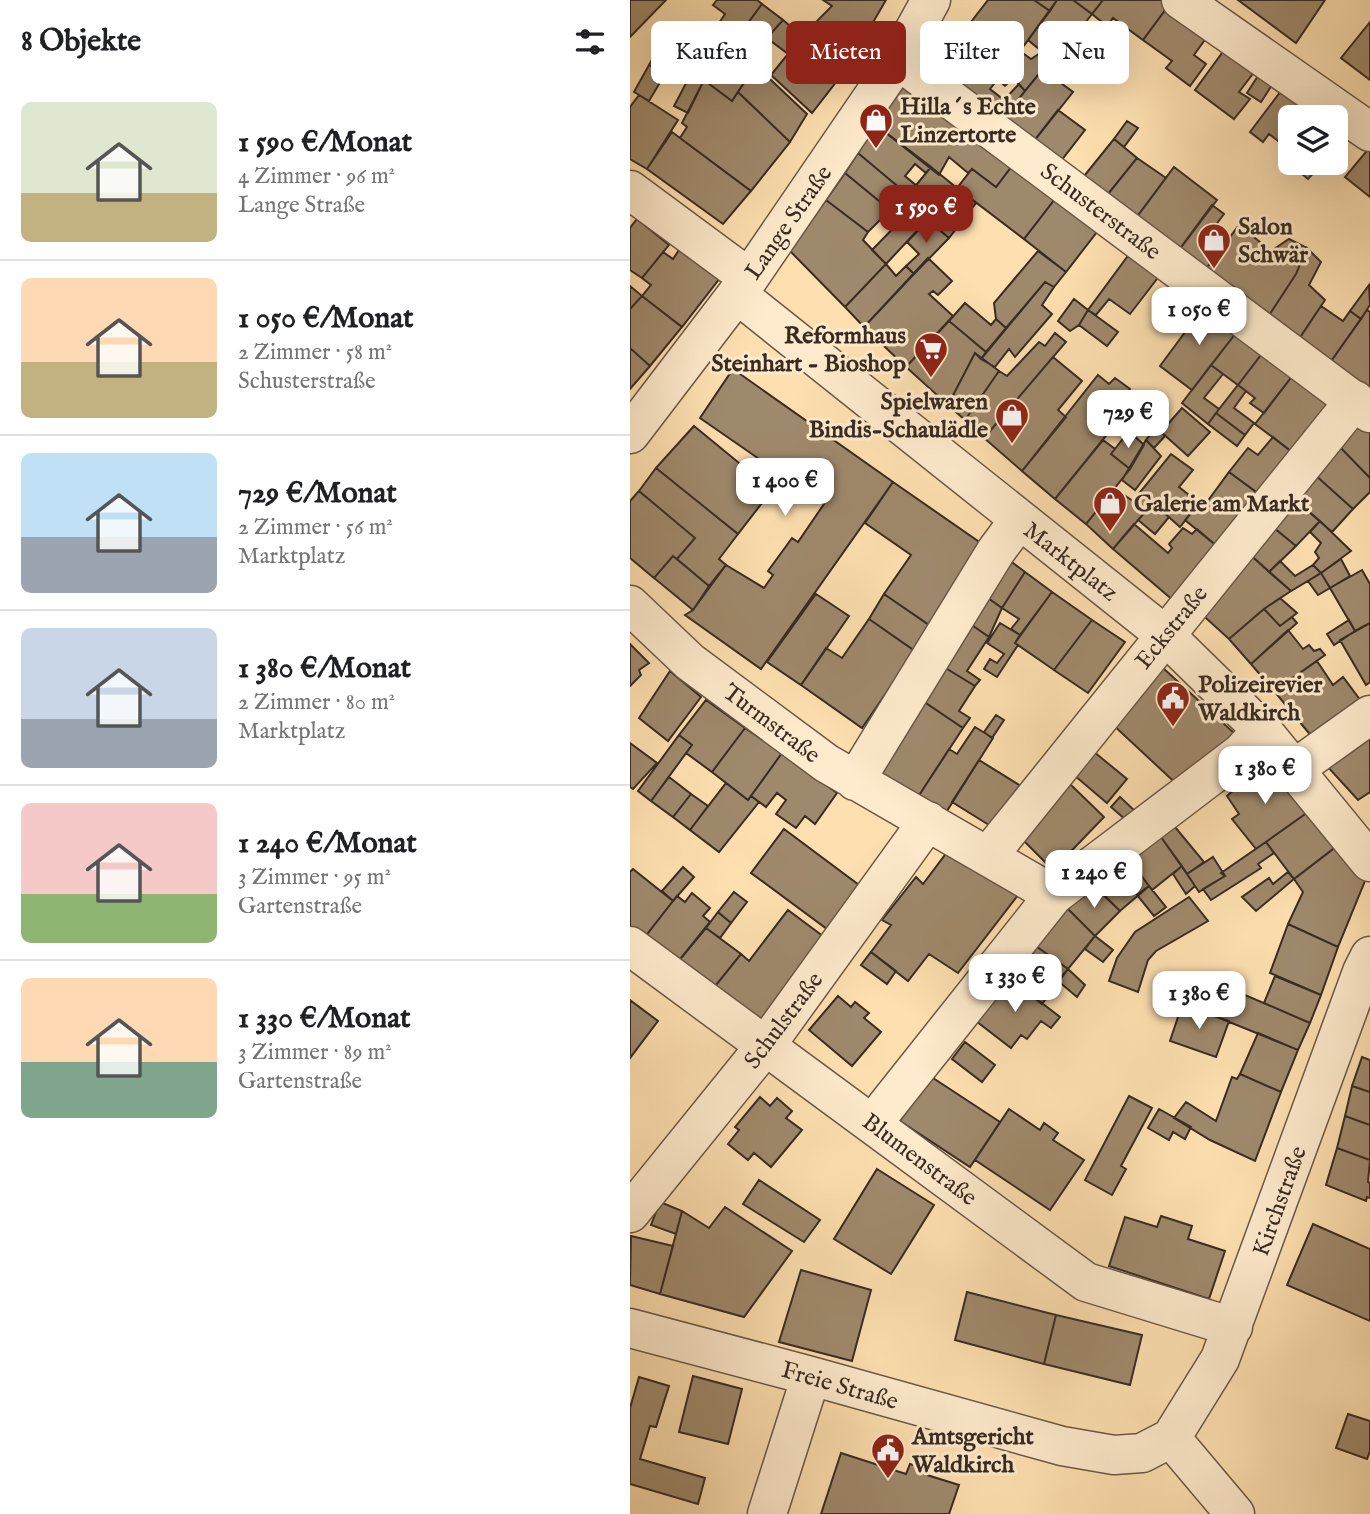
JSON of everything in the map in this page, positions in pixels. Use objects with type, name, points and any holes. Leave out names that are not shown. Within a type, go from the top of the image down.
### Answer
[{"type":"street","name":"Lange Straße","points":[[906,45],[931,0]]},
{"type":"street","points":[[1181,0],[1370,132]]},
{"type":"street","name":"Schusterstraße","points":[[906,66],[1362,407]]},
{"type":"street","name":"Lange Straße","points":[[630,433],[743,286],[882,84]]},
{"type":"street","name":"Marktplatz","points":[[630,190],[1019,520],[1165,635],[1262,730],[1370,862]]},
{"type":"street","name":"Eckstraße","points":[[988,856],[1165,635],[1362,407]]},
{"type":"street","points":[[855,781],[996,551],[1019,520]]},
{"type":"street","name":"Turmstraße","points":[[630,606],[690,662],[826,763],[1054,895]]},
{"type":"street","points":[[1293,770],[1370,715]]},
{"type":"street","points":[[873,1123],[1054,895],[1241,753],[1262,730]]},
{"type":"street","name":"Schulstraße","points":[[630,1213],[766,1045],[928,821]]},
{"type":"street","name":"Blumenstraße","points":[[630,946],[1086,1282],[1233,1327]]},
{"type":"street","name":"Kirchstraße","points":[[1171,1438],[1220,1359],[1370,956]]},
{"type":"street","name":"Freie Straße","points":[[630,1328],[1062,1446],[1114,1455],[1142,1453],[1171,1438]]},
{"type":"street","points":[[768,1514],[811,1376]]},
{"type":"street","points":[[1171,1438],[1235,1514]]},
{"type":"building","points":[[630,0],[666,0],[630,37]]},
{"type":"building","points":[[717,0],[757,0],[762,4],[749,21],[720,21],[725,14],[713,5]]},
{"type":"building","points":[[823,0],[886,0],[874,21],[817,21],[832,6]]},
{"type":"building","points":[[988,0],[1034,0],[1050,11],[1042,21],[1038,21],[1038,27],[1024,45],[1024,21],[972,21]]},
{"type":"building","points":[[1034,0],[1057,0],[1050,11]]},
{"type":"building","points":[[1057,0],[1073,0],[1092,14],[1087,21],[1042,21]]},
{"type":"building","points":[[1073,0],[1103,0],[1092,14]]},
{"type":"building","points":[[1103,0],[1163,0],[1169,5],[1143,40],[1129,30],[1129,21],[1117,21],[1113,18],[1111,21],[1101,21],[1092,14]]},
{"type":"building","points":[[1238,0],[1325,0],[1296,43]]},
{"type":"building","points":[[762,4],[783,20],[772,32],[772,21],[749,21]]},
{"type":"building","points":[[1169,5],[1209,34],[1194,55],[1206,64],[1190,86],[1166,68],[1172,61],[1143,40]]},
{"type":"building","points":[[783,20],[786,23],[786,52],[772,42],[772,32]]},
{"type":"building","points":[[1370,22],[1370,80],[1341,58]]},
{"type":"building","points":[[1038,26],[1038,48],[1028,40]]},
{"type":"building","points":[[1225,49],[1255,71],[1239,92],[1250,99],[1234,119],[1195,90]]},
{"type":"building","points":[[1024,54],[1031,59],[1038,55],[1038,75],[1025,91],[1019,84],[1024,84]]},
{"type":"building","points":[[786,56],[786,84],[835,84],[812,113],[772,74]]},
{"type":"building","points":[[649,65],[651,66],[651,84],[659,84],[649,101],[634,92]]},
{"type":"building","points":[[1038,75],[1038,84],[1062,84],[1073,92],[1030,146],[1000,122]]},
{"type":"building","points":[[1258,76],[1272,85],[1261,102],[1247,93]]},
{"type":"building","points":[[772,81],[807,114],[790,142],[738,92],[744,84],[772,84]]},
{"type":"building","points":[[686,84],[702,84],[688,113],[674,106]]},
{"type":"building","points":[[702,84],[709,84],[732,101],[738,92],[790,142],[751,191],[680,138],[687,127],[682,123]]},
{"type":"building","points":[[709,84],[743,84],[732,101]]},
{"type":"building","points":[[952,84],[994,84],[990,89],[1004,100],[1019,84],[1025,91],[1000,122]]},
{"type":"building","points":[[902,86],[1012,166],[996,187],[972,169],[968,173],[949,157],[939,175],[876,125]]},
{"type":"building","points":[[1281,91],[1300,105],[1278,105],[1278,141],[1269,134],[1263,142],[1250,132]]},
{"type":"building","points":[[639,95],[678,120],[647,169],[630,159],[630,107]]},
{"type":"building","points":[[1058,110],[1085,130],[1057,166],[1030,146]]},
{"type":"building","points":[[1127,121],[1138,128],[1124,147],[1114,139]]},
{"type":"building","points":[[876,125],[931,167],[926,173],[915,164],[905,176],[917,186],[908,195],[858,153]]},
{"type":"building","points":[[672,132],[751,191],[723,224],[647,169]]},
{"type":"building","points":[[1114,139],[1137,158],[1104,199],[1080,181]]},
{"type":"building","points":[[1370,147],[1370,197],[1345,177]]},
{"type":"building","points":[[858,153],[908,195],[890,210],[845,173]]},
{"type":"building","points":[[1137,158],[1166,178],[1133,222],[1104,199]]},
{"type":"building","points":[[1012,166],[1055,199],[1024,239],[957,188],[972,169],[996,187]]},
{"type":"building","points":[[931,167],[957,188],[886,264],[872,250],[916,205],[908,195]]},
{"type":"building","points":[[1174,167],[1217,200],[1176,254],[1133,222]]},
{"type":"building","points":[[845,173],[890,210],[868,232],[826,200]]},
{"type":"building","points":[[957,188],[976,203],[949,238],[928,220]]},
{"type":"building","points":[[1055,199],[1097,232],[1066,272],[1024,239]]},
{"type":"building","points":[[826,200],[868,232],[863,240],[886,264],[845,307],[790,251]]},
{"type":"building","points":[[1212,205],[1224,214],[1215,226],[1229,237],[1203,273],[1176,254]]},
{"type":"building","points":[[637,219],[669,245],[642,278],[630,270],[630,228]]},
{"type":"building","points":[[928,220],[949,238],[914,274],[906,266],[919,254],[907,242]]},
{"type":"building","points":[[1239,225],[1271,251],[1289,239],[1307,248],[1296,274],[1266,320],[1203,273]]},
{"type":"building","points":[[681,247],[720,278],[682,327],[642,296],[651,285],[642,278],[663,252],[673,259]]},
{"type":"building","points":[[1307,248],[1321,262],[1309,285],[1325,300],[1297,342],[1266,320],[1296,274]]},
{"type":"building","points":[[1038,251],[1066,272],[1054,287],[1045,282],[1006,328],[996,319],[994,303]]},
{"type":"building","points":[[1130,253],[1160,275],[1130,314],[1109,299],[1096,315],[1088,310]]},
{"type":"building","points":[[928,258],[952,281],[938,295],[933,291],[929,294],[953,316],[906,367],[864,327]]},
{"type":"building","points":[[886,264],[896,276],[906,266],[914,274],[864,327],[845,307]]},
{"type":"building","points":[[1045,282],[1054,287],[1042,305],[1052,314],[1015,357],[1009,349],[995,367],[981,359]]},
{"type":"building","points":[[1369,285],[1370,305],[1361,319],[1350,311]]},
{"type":"building","points":[[630,286],[642,296],[631,308],[630,308]]},
{"type":"building","points":[[642,296],[682,327],[650,366],[630,348],[630,309]]},
{"type":"building","points":[[1074,299],[1088,310],[1079,325],[1070,331],[1058,321]]},
{"type":"building","points":[[965,303],[991,325],[996,319],[1006,328],[986,352],[949,321]]},
{"type":"building","points":[[1206,304],[1239,329],[1192,390],[1160,366]]},
{"type":"building","points":[[1321,306],[1343,321],[1350,311],[1361,319],[1329,364],[1297,342]]},
{"type":"building","points":[[1088,310],[1118,332],[1107,346],[1079,325]]},
{"type":"building","points":[[1367,310],[1370,312],[1370,394],[1329,364]]},
{"type":"building","points":[[949,321],[986,352],[981,359],[975,353],[948,405],[906,367]]},
{"type":"building","points":[[1239,329],[1267,347],[1238,385],[1211,365]]},
{"type":"building","points":[[1055,333],[1066,342],[984,438],[965,420],[999,371],[1007,376],[1039,342],[1045,346]]},
{"type":"building","points":[[1267,347],[1297,370],[1264,413],[1250,403],[1255,398],[1238,385]]},
{"type":"building","points":[[630,348],[650,366],[630,389]]},
{"type":"building","points":[[975,353],[999,371],[965,420],[948,405]]},
{"type":"building","points":[[1053,357],[1082,381],[1058,410],[1066,417],[1022,471],[984,438]]},
{"type":"building","points":[[1211,365],[1223,374],[1204,398],[1219,409],[1208,424],[1182,403]]},
{"type":"building","points":[[733,369],[893,482],[761,669],[685,615],[693,610],[726,565],[764,588],[773,575],[768,571],[792,538],[798,542],[824,504],[700,418]]},
{"type":"building","points":[[1297,370],[1334,397],[1292,452],[1255,424]]},
{"type":"building","points":[[1098,375],[1109,384],[1115,378],[1130,389],[1119,405],[1126,411],[1055,499],[1022,471]]},
{"type":"building","points":[[1238,385],[1246,391],[1234,408],[1254,423],[1245,435],[1216,413]]},
{"type":"building","points":[[1182,408],[1210,432],[1188,456],[1161,432]]},
{"type":"building","points":[[1216,413],[1245,435],[1237,446],[1208,424]]},
{"type":"building","points":[[1359,420],[1370,430],[1370,478],[1338,445]]},
{"type":"building","points":[[694,426],[772,490],[738,534],[656,468]]},
{"type":"building","points":[[1156,427],[1165,436],[1154,448],[1146,440]]},
{"type":"building","points":[[1129,431],[1144,445],[1130,469],[1111,454]]},
{"type":"building","points":[[1273,437],[1292,452],[1259,494],[1229,472],[1248,448],[1258,455]]},
{"type":"building","points":[[1103,440],[1115,449],[1111,454],[1130,469],[1086,524],[1055,499]]},
{"type":"building","points":[[1146,440],[1161,456],[1135,490],[1122,480]]},
{"type":"building","points":[[1338,445],[1370,478],[1370,492],[1353,509],[1313,473]]},
{"type":"building","points":[[1171,454],[1193,470],[1179,487],[1199,503],[1180,527],[1153,503],[1113,549],[1086,524],[1115,489],[1133,501]]},
{"type":"building","points":[[656,468],[738,534],[719,559],[726,565],[709,586],[677,559],[695,538],[639,491]]},
{"type":"building","points":[[1229,472],[1259,494],[1218,547],[1185,520],[1199,503],[1204,506]]},
{"type":"building","points":[[1313,473],[1353,509],[1332,532],[1292,497]]},
{"type":"building","points":[[893,482],[988,548],[932,627],[884,594],[911,555],[865,523]]},
{"type":"building","points":[[639,491],[695,538],[677,559],[673,556],[654,578],[630,558],[630,501]]},
{"type":"building","points":[[1292,497],[1320,521],[1296,546],[1268,523]]},
{"type":"building","points":[[1153,503],[1169,517],[1155,534],[1138,520]]},
{"type":"building","points":[[1320,521],[1351,551],[1321,573],[1313,565],[1319,558],[1315,552],[1321,543],[1310,532]]},
{"type":"building","points":[[1268,523],[1296,546],[1269,572],[1246,551]]},
{"type":"building","points":[[1134,524],[1168,553],[1172,548],[1169,544],[1183,528],[1192,534],[1197,529],[1218,547],[1174,601],[1113,549]]},
{"type":"building","points":[[1246,551],[1291,591],[1264,609],[1229,639],[1197,610]]},
{"type":"building","points":[[673,556],[709,586],[693,610],[654,578]]},
{"type":"building","points":[[1005,557],[1025,572],[1002,608],[981,593]]},
{"type":"building","points":[[1341,559],[1350,576],[1330,588],[1321,573]]},
{"type":"building","points":[[1280,561],[1295,576],[1313,565],[1321,573],[1291,591],[1269,572]]},
{"type":"building","points":[[1362,570],[1370,584],[1370,623],[1355,631],[1330,588]]},
{"type":"building","points":[[1025,572],[1052,592],[1020,635],[1011,629],[1019,619],[1002,608]]},
{"type":"building","points":[[1321,573],[1330,588],[1318,595],[1308,581]]},
{"type":"building","points":[[1052,592],[1092,620],[1054,670],[1015,643]]},
{"type":"building","points":[[981,593],[1002,608],[989,637],[966,621]]},
{"type":"building","points":[[816,594],[849,616],[801,685],[767,662]]},
{"type":"building","points":[[884,594],[932,627],[915,651],[869,619]]},
{"type":"building","points":[[1280,598],[1297,613],[1280,626],[1264,609]]},
{"type":"building","points":[[1264,609],[1280,626],[1292,617],[1297,623],[1251,664],[1229,639]]},
{"type":"building","points":[[869,619],[915,651],[862,728],[801,685],[826,648],[842,658]]},
{"type":"building","points":[[1092,620],[1125,642],[1088,693],[1054,670]]},
{"type":"building","points":[[1349,620],[1355,631],[1334,645],[1327,634]]},
{"type":"building","points":[[966,621],[989,637],[967,671],[980,680],[975,686],[939,664]]},
{"type":"building","points":[[1000,623],[1020,635],[1015,643],[1018,645],[997,677],[984,669],[990,659],[997,663],[1004,654],[987,643]]},
{"type":"building","points":[[1370,623],[1370,682],[1366,685],[1340,640]]},
{"type":"building","points":[[1288,630],[1303,649],[1309,645],[1314,651],[1320,649],[1325,655],[1274,691],[1251,664]]},
{"type":"building","points":[[630,644],[649,663],[639,670],[641,675],[630,686]]},
{"type":"building","points":[[1317,661],[1333,685],[1343,677],[1361,701],[1313,738],[1274,691]]},
{"type":"building","points":[[939,664],[975,686],[959,711],[970,718],[963,728],[917,697]]},
{"type":"building","name":"Polizeirevier Waldkirch","points":[[1163,668],[1234,733],[1182,789],[1111,723]]},
{"type":"building","points":[[670,671],[701,697],[668,741],[639,718]]},
{"type":"building","points":[[917,697],[963,728],[918,797],[872,768]]},
{"type":"building","points":[[706,700],[745,728],[712,772],[686,753],[692,745],[679,735]]},
{"type":"building","points":[[996,715],[1004,720],[992,738],[984,732]]},
{"type":"building","points":[[975,727],[993,738],[945,814],[918,797],[949,749],[957,754]]},
{"type":"building","points":[[745,728],[782,753],[748,800],[712,772]]},
{"type":"building","points":[[679,735],[692,745],[651,801],[638,791]]},
{"type":"building","points":[[1370,737],[1370,792],[1358,800],[1326,765]]},
{"type":"building","points":[[630,743],[657,763],[633,789],[630,787]]},
{"type":"building","points":[[1088,747],[1127,779],[1107,803],[1068,770]]},
{"type":"building","points":[[782,753],[837,793],[815,824],[805,816],[796,828],[776,814],[786,800],[777,793],[766,807],[751,796]]},
{"type":"building","points":[[979,760],[1024,788],[997,830],[952,802]]},
{"type":"building","points":[[1266,761],[1308,812],[1256,849],[1232,819],[1239,814],[1227,796]]},
{"type":"building","points":[[669,777],[691,794],[673,817],[651,801]]},
{"type":"building","points":[[726,783],[748,800],[751,796],[759,802],[719,852],[690,830]]},
{"type":"building","points":[[1070,784],[1104,817],[1053,870],[1019,836]]},
{"type":"building","points":[[691,794],[708,806],[690,830],[673,817]]},
{"type":"building","points":[[1120,797],[1135,811],[1127,821],[1111,807]]},
{"type":"building","points":[[1308,812],[1337,846],[1294,879],[1266,842]]},
{"type":"building","points":[[1175,827],[1204,862],[1187,874],[1161,837]]},
{"type":"building","points":[[784,829],[859,885],[827,929],[751,873]]},
{"type":"building","points":[[1161,837],[1182,866],[1152,890],[1129,859]]},
{"type":"building","points":[[1266,842],[1274,853],[1258,864],[1261,868],[1211,900],[1203,889],[1225,876],[1221,873]]},
{"type":"building","points":[[1337,846],[1365,881],[1338,947],[1288,924],[1303,892],[1294,879]]},
{"type":"building","points":[[951,847],[1018,895],[958,973],[929,954],[908,981],[871,952],[891,925],[882,920],[916,877],[923,884]]},
{"type":"building","points":[[1213,857],[1225,876],[1199,892],[1187,874]]},
{"type":"building","points":[[1129,859],[1149,886],[1120,911],[1094,886]]},
{"type":"building","points":[[1182,866],[1195,886],[1186,894],[1173,874]]},
{"type":"building","points":[[683,867],[694,877],[673,901],[662,891]]},
{"type":"building","points":[[633,869],[673,901],[644,938],[630,927],[630,872]]},
{"type":"building","points":[[1288,872],[1294,879],[1256,911],[1242,897],[1269,878],[1273,884]]},
{"type":"building","points":[[1092,883],[1120,911],[1095,936],[1067,908]]},
{"type":"building","points":[[1149,886],[1166,907],[1154,916],[1137,895]]},
{"type":"building","points":[[734,892],[747,902],[731,923],[718,912]]},
{"type":"building","points":[[692,893],[710,908],[703,916],[710,922],[677,963],[644,938],[677,896],[685,902]]},
{"type":"building","points":[[1189,897],[1208,921],[1156,951],[1148,960],[1138,992],[1109,981],[1117,958],[1135,932]]},
{"type":"building","points":[[1067,908],[1095,936],[1068,969],[1033,944]]},
{"type":"building","points":[[788,910],[824,937],[763,1020],[712,990],[741,954],[749,961]]},
{"type":"building","points":[[718,912],[731,923],[720,938],[706,928]]},
{"type":"building","points":[[1288,924],[1338,947],[1321,995],[1270,973]]},
{"type":"building","points":[[706,928],[741,954],[712,990],[677,963]]},
{"type":"building","points":[[1095,936],[1113,950],[1103,962],[1085,949]]},
{"type":"building","points":[[1033,944],[1068,969],[1042,1004],[1009,978]]},
{"type":"building","points":[[871,952],[896,971],[887,984],[861,965]]},
{"type":"building","points":[[1068,969],[1085,985],[1077,997],[1058,981]]},
{"type":"building","points":[[1275,976],[1321,995],[1310,1023],[1264,1003]]},
{"type":"building","points":[[1009,978],[1060,1017],[1051,1028],[1041,1021],[1027,1039],[1021,1035],[1011,1048],[976,1021]]},
{"type":"building","points":[[1205,989],[1227,998],[1231,989],[1310,1023],[1298,1050],[1217,1017],[1221,1009],[1200,1000]]},
{"type":"building","points":[[838,996],[851,1007],[855,1002],[869,1013],[864,1018],[881,1032],[852,1066],[809,1030]]},
{"type":"building","points":[[630,1000],[658,1021],[630,1058]]},
{"type":"building","points":[[1182,1005],[1229,1021],[1216,1057],[1170,1041]]},
{"type":"building","points":[[1258,1033],[1298,1050],[1281,1092],[1240,1074]]},
{"type":"building","points":[[965,1042],[995,1065],[982,1082],[952,1059]]},
{"type":"building","points":[[1362,1057],[1370,1060],[1370,1092],[1352,1086]]},
{"type":"building","points":[[1240,1074],[1281,1092],[1255,1161],[1210,1140],[1174,1118],[1186,1102],[1216,1121],[1232,1077],[1237,1079]]},
{"type":"building","points":[[930,1076],[1000,1122],[970,1167],[900,1121]]},
{"type":"building","points":[[1352,1086],[1370,1092],[1370,1125],[1345,1116]]},
{"type":"building","points":[[1129,1096],[1152,1108],[1121,1166],[1126,1169],[1112,1195],[1085,1180]]},
{"type":"building","points":[[760,1097],[770,1106],[777,1098],[792,1111],[786,1118],[802,1130],[771,1167],[754,1153],[748,1160],[728,1144],[739,1130],[735,1127]]},
{"type":"building","points":[[1009,1109],[1040,1130],[1044,1123],[1058,1133],[1053,1140],[1084,1160],[1050,1210],[975,1160]]},
{"type":"building","points":[[1159,1109],[1191,1127],[1185,1139],[1173,1132],[1169,1140],[1148,1128]]},
{"type":"building","points":[[1345,1116],[1370,1125],[1370,1160],[1337,1148]]},
{"type":"building","points":[[1337,1148],[1370,1160],[1370,1198],[1367,1197],[1366,1201],[1326,1185]]},
{"type":"building","points":[[877,1169],[934,1205],[891,1274],[834,1239]]},
{"type":"building","points":[[759,1180],[820,1220],[804,1242],[743,1204]]},
{"type":"building","points":[[660,1202],[682,1211],[676,1234],[651,1225]]},
{"type":"building","points":[[725,1207],[792,1251],[744,1317],[660,1294],[682,1211],[709,1228]]},
{"type":"building","points":[[1161,1216],[1192,1226],[1188,1239],[1225,1251],[1209,1299],[1109,1266],[1125,1217],[1157,1227]]},
{"type":"building","points":[[1313,1224],[1370,1249],[1370,1321],[1287,1285]]},
{"type":"building","points":[[631,1236],[673,1246],[660,1294],[630,1285]]},
{"type":"building","points":[[801,1270],[871,1290],[852,1361],[779,1342]]},
{"type":"building","points":[[967,1292],[1056,1315],[1044,1364],[955,1340]]},
{"type":"building","points":[[1056,1315],[1142,1335],[1130,1385],[1044,1364]]},
{"type":"building","points":[[693,1376],[742,1389],[728,1444],[679,1432]]},
{"type":"building","points":[[639,1377],[669,1386],[656,1427],[650,1426],[640,1459],[705,1478],[698,1504],[630,1484],[630,1408]]},
{"type":"building","points":[[1348,1414],[1370,1421],[1370,1451],[1367,1459],[1336,1448]]},
{"type":"building","name":"Amtsgericht Waldkirch","points":[[841,1453],[906,1474],[910,1464],[929,1470],[927,1475],[959,1485],[949,1514],[821,1514]]},
{"type":"place","name":"Hilla´s Echte Linzertorte","points":[[876,150]]},
{"type":"place","name":"Salon Schwär","points":[[1214,270]]},
{"type":"place","name":"Reformhaus Steinhart - Bioshop","points":[[931,379]]},
{"type":"place","name":"Spielwaren Bindis-Schaulädle","points":[[1012,445]]},
{"type":"place","name":"Galerie am Markt","points":[[1110,533]]},
{"type":"place","name":"Polizeirevier Waldkirch","points":[[1173,728]]},
{"type":"place","name":"Amtsgericht Waldkirch","points":[[888,1480]]}]
